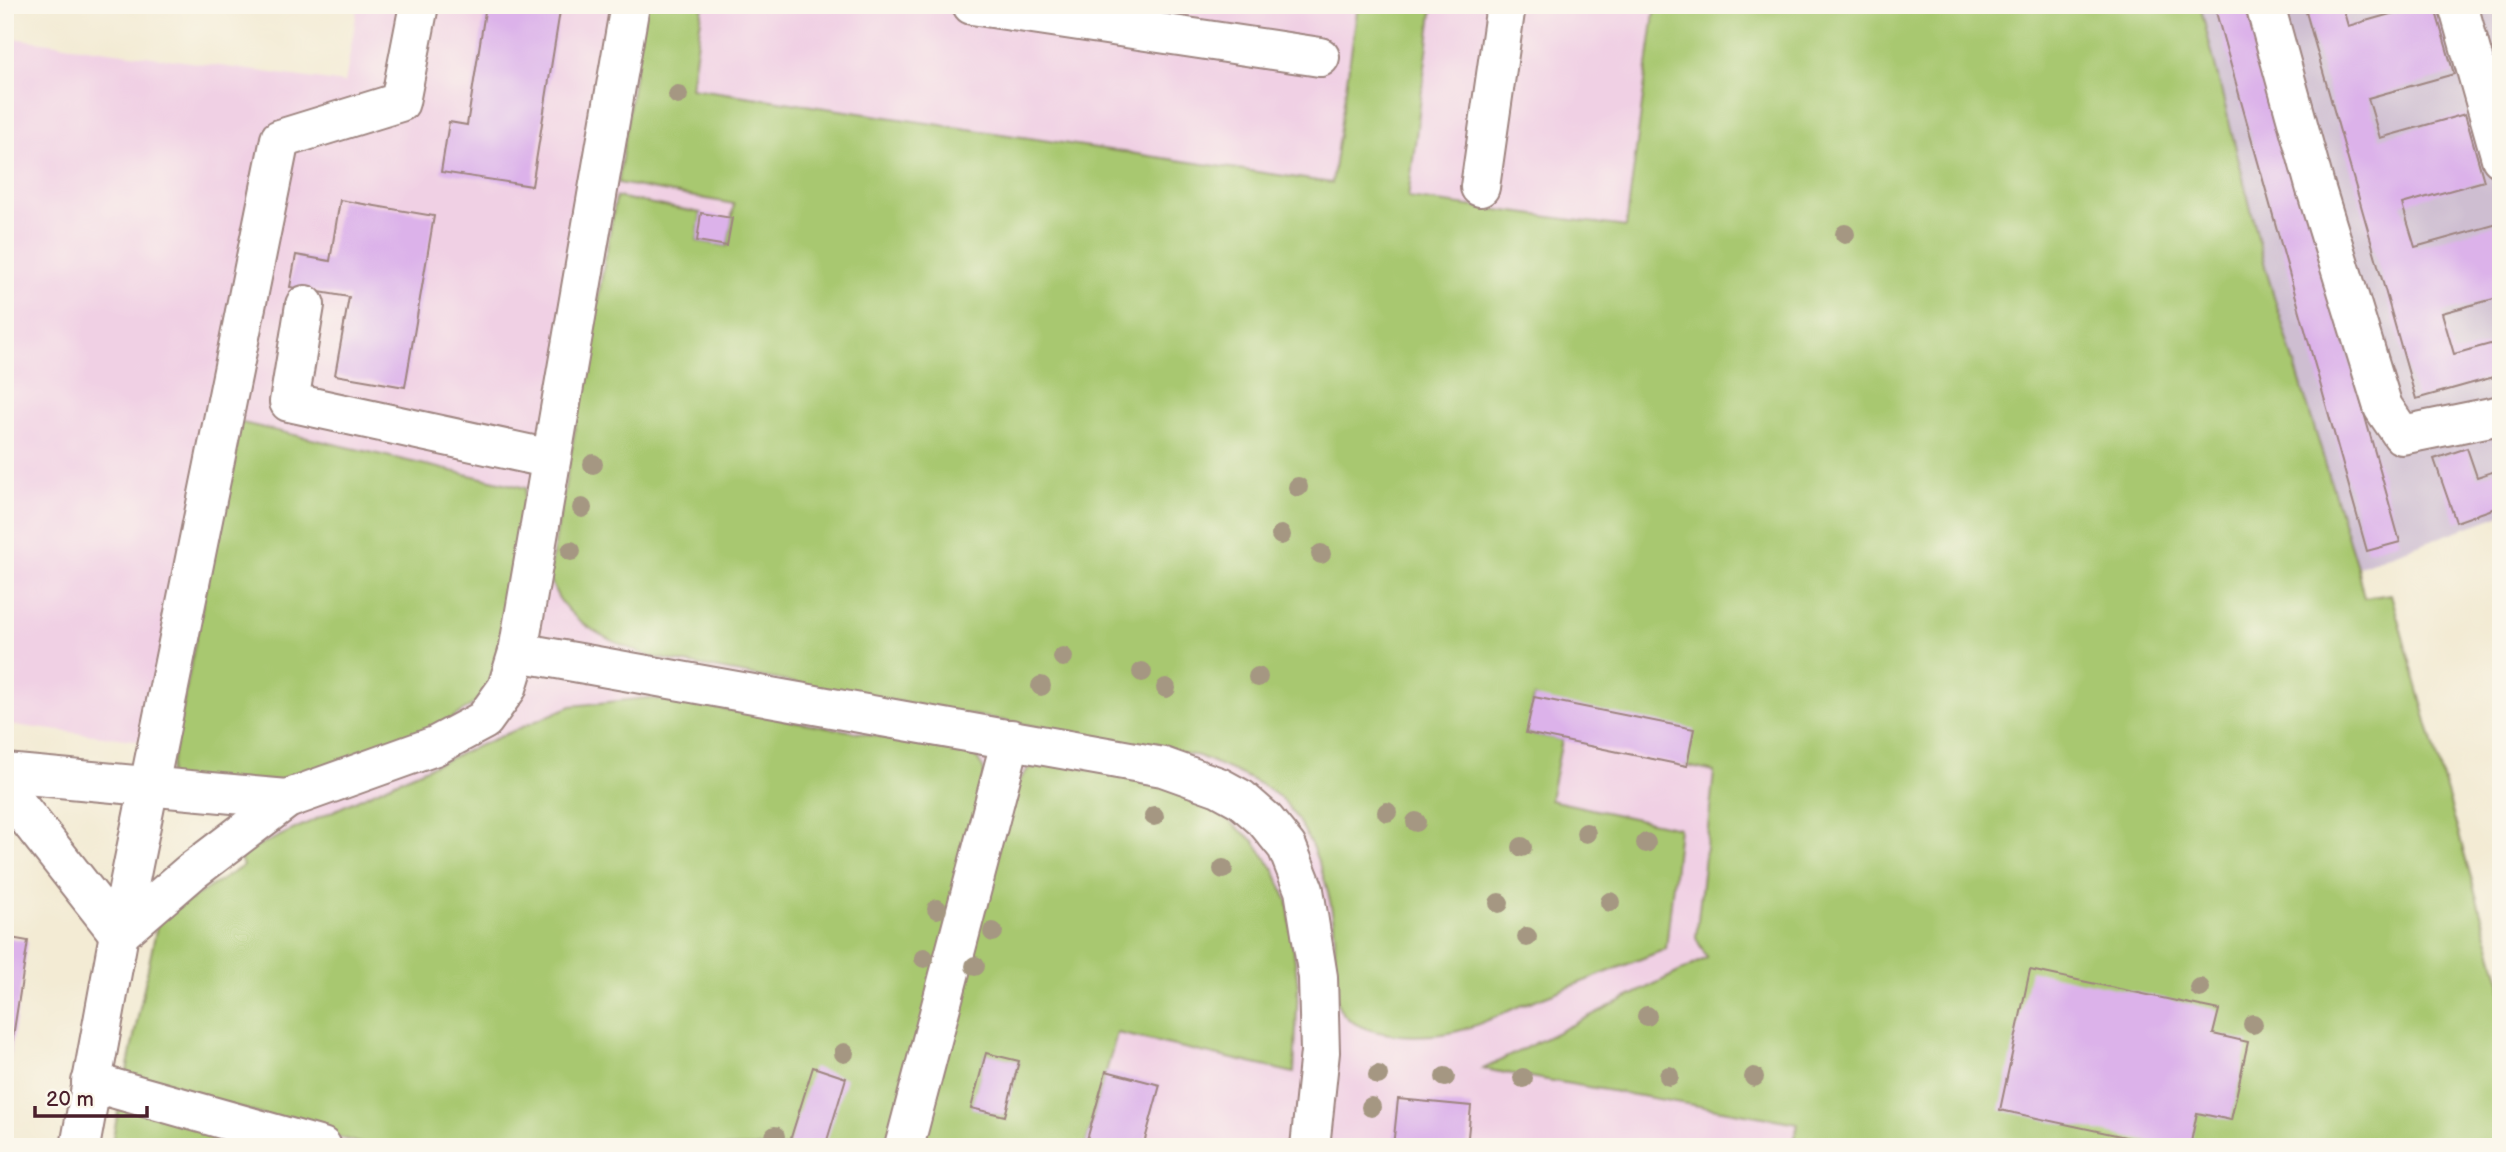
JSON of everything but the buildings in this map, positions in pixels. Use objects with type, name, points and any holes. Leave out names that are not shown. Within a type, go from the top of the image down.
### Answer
[{"type":"lane","points":[[80,1147],[148,787],[280,139],[400,102],[419,5]]},
{"type":"lane","points":[[119,934],[191,872],[287,799],[435,746],[484,720],[507,688],[518,652],[630,5]]},
{"type":"lane","points":[[972,5],[1320,57]]},
{"type":"lane","points":[[1480,187],[1506,5]]},
{"type":"lane","points":[[2265,5],[2315,186],[2383,407],[2402,435],[2501,415]]},
{"type":"lane","points":[[2458,5],[2501,158]]},
{"type":"lane","points":[[305,305],[289,402],[551,459]]},
{"type":"lane","points":[[518,652],[1163,767],[1219,787],[1241,799],[1265,820],[1287,847],[1304,890],[1318,977],[1320,1052],[1310,1147]]},
{"type":"lane","points":[[904,1147],[1011,739]]},
{"type":"lane","points":[[5,773],[287,799]]},
{"type":"lane","points":[[5,789],[119,934]]},
{"type":"lane","points":[[91,1082],[322,1147]]},
{"type":"shaded area","points":[[358,5],[2200,5],[2266,270],[2357,567],[2364,598],[2391,594],[2501,984],[2501,1147],[111,1147],[158,920],[243,866],[228,817],[162,814],[174,745],[5,724],[5,37],[345,83]]},
{"type":"shaded area","points":[[2200,5],[2501,5],[2501,515],[2357,567],[2266,270]]},
{"type":"green space","points":[[645,5],[703,5],[691,88],[1332,183],[1358,5],[1433,5],[1408,198],[1626,227],[1655,5],[2200,5],[2266,270],[2357,567],[2364,598],[2391,594],[2501,984],[2501,1147],[1793,1147],[1798,1123],[1483,1069],[1707,958],[1696,938],[1714,772],[1687,766],[1534,697],[1527,733],[1562,740],[1550,800],[1679,828],[1666,949],[1466,1029],[1444,1034],[1390,1034],[1357,1024],[1344,1015],[1336,996],[1335,938],[1331,904],[1314,851],[1287,805],[1270,790],[1246,777],[1199,756],[652,657],[614,642],[590,628],[560,600],[549,576],[616,197],[701,213],[697,241],[727,246],[734,204],[618,183]]},
{"type":"green space","points":[[238,422],[526,488],[496,667],[484,697],[414,743],[269,785],[168,781]]},
{"type":"green space","points":[[646,698],[696,704],[974,753],[983,768],[989,786],[893,1147],[372,1147],[126,1075],[158,920],[243,866],[239,855],[404,778],[571,706]]},
{"type":"green space","points":[[1051,762],[1171,785],[1206,803],[1254,841],[1274,870],[1288,902],[1298,986],[1294,1073],[1117,1033],[1085,1147],[922,1147],[1009,794],[1029,768]],"holes":[[[986,1054],[1019,1062],[1004,1116],[972,1107]]]},
{"type":"green space","points":[[120,1102],[280,1147],[111,1147]]}]
